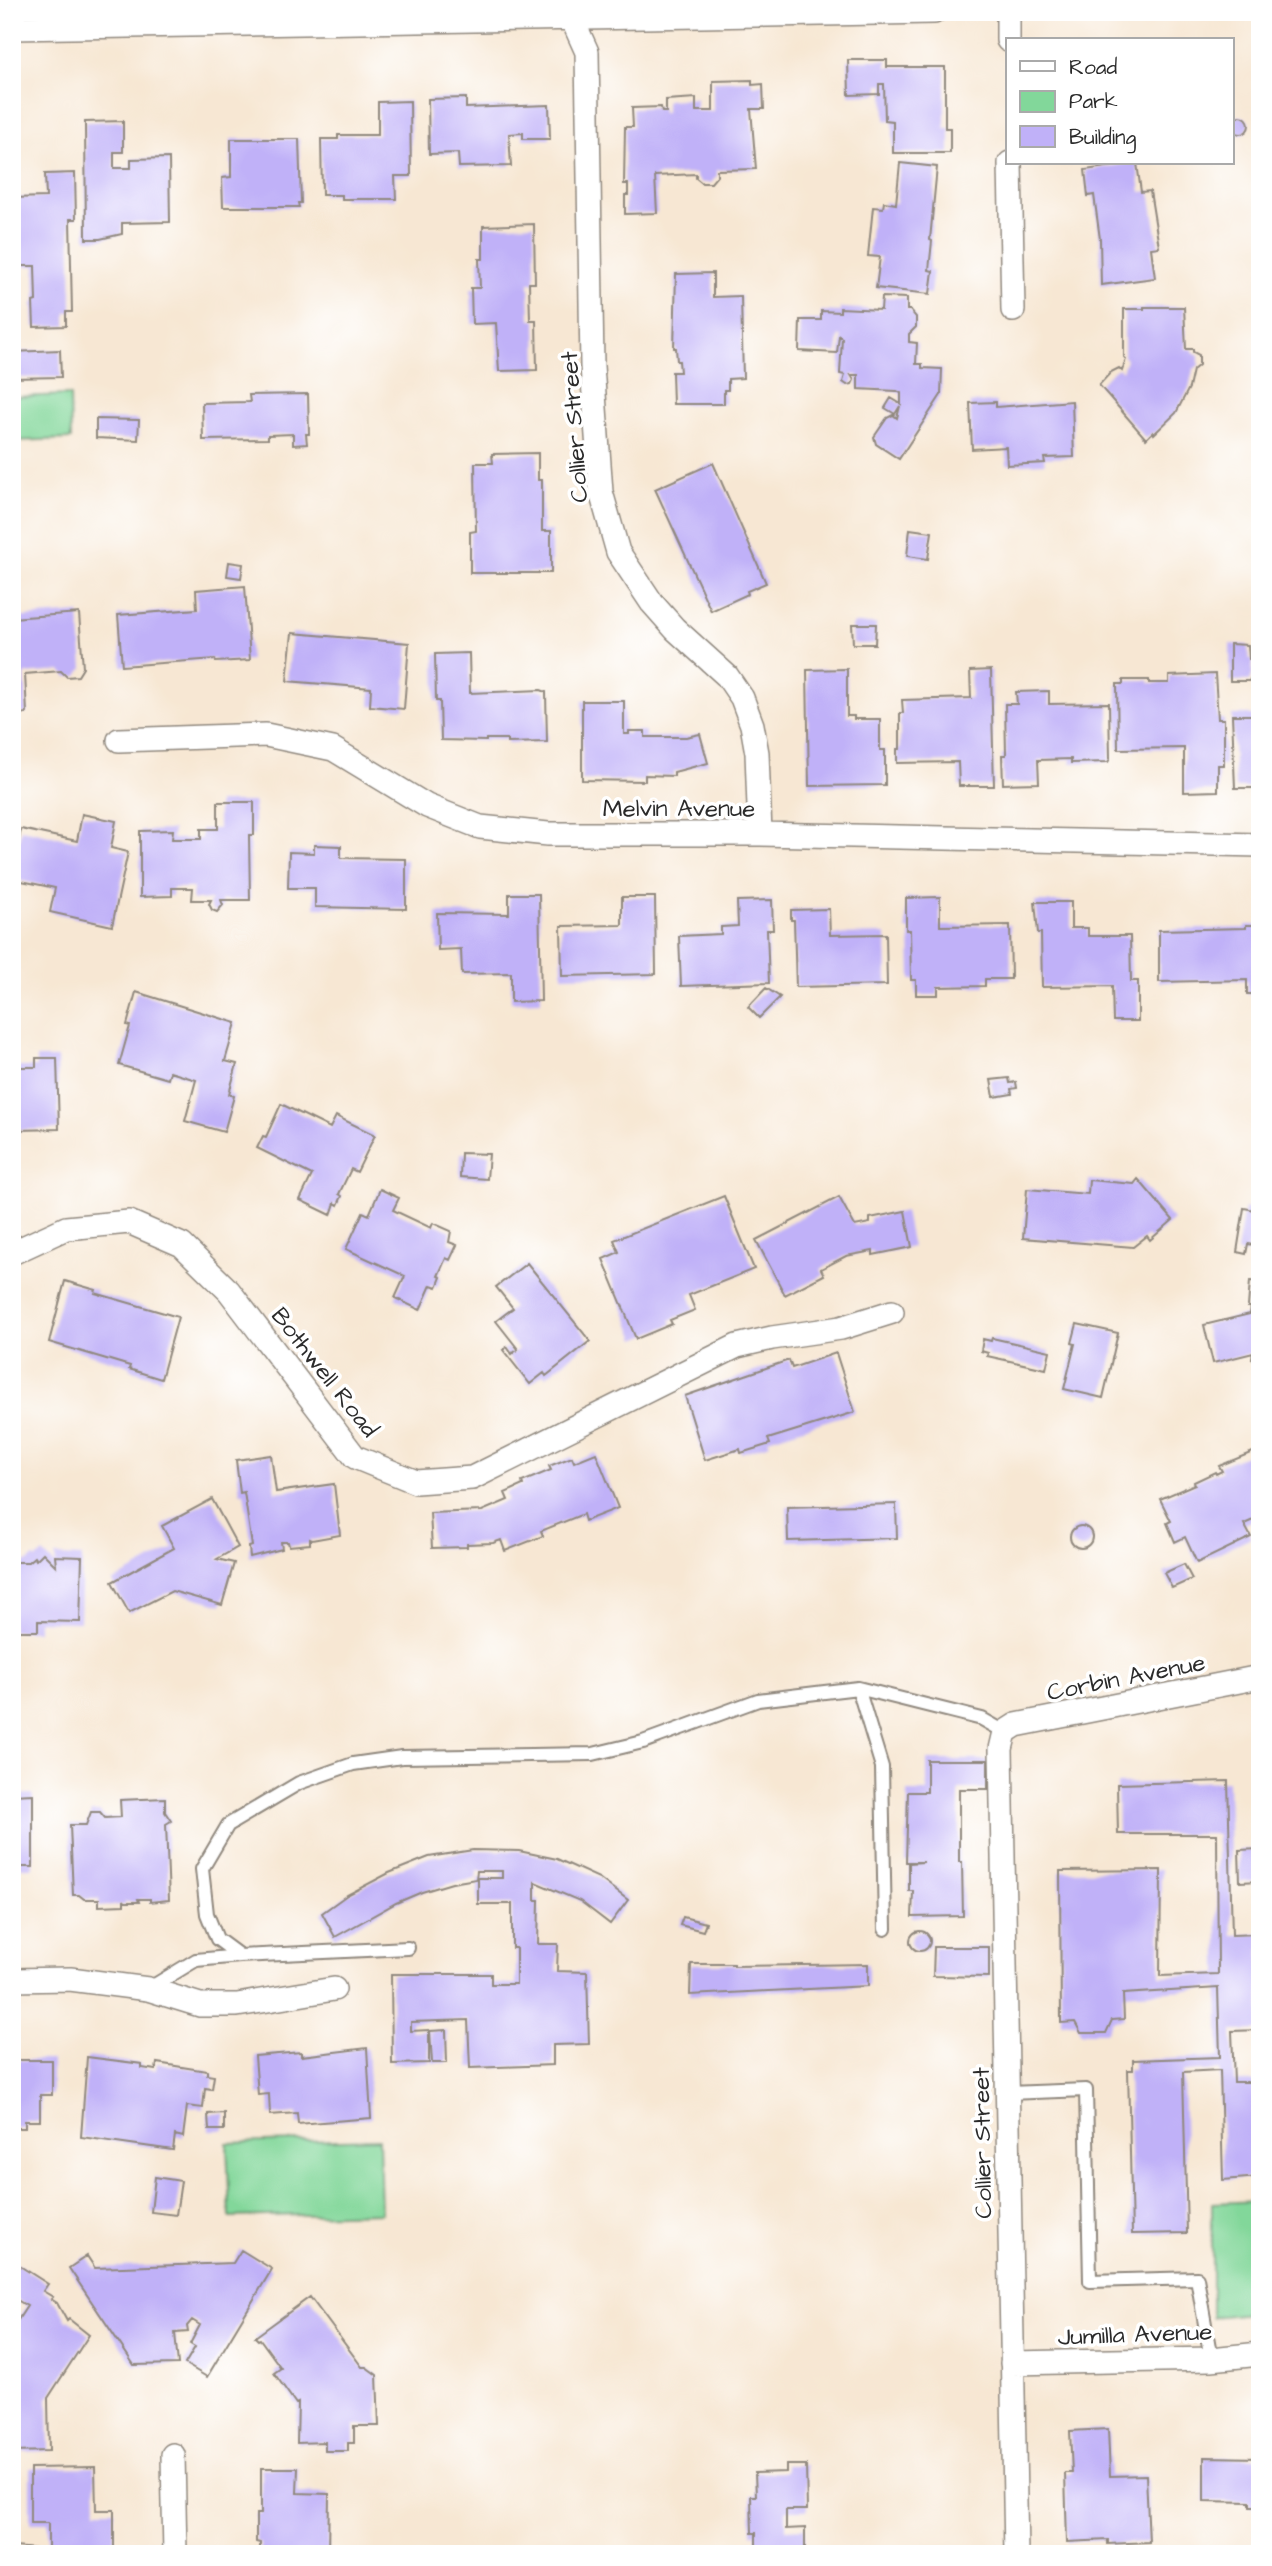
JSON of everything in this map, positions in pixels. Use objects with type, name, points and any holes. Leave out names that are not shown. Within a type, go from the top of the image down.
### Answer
[{"type":"street","points":[[12,28],[94,19],[934,12]]},
{"type":"street","points":[[1008,12],[1008,38]]},
{"type":"street","name":"Collier Street","points":[[570,16],[587,52],[592,366],[601,492],[618,552],[652,603],[727,676],[742,698],[752,725],[757,753],[760,834]]},
{"type":"street","points":[[1010,164],[1013,310]]},
{"type":"street","name":"Melvin Avenue","points":[[119,740],[266,735],[332,749],[427,806],[480,827],[548,834],[760,834],[1260,845]]},
{"type":"street","name":"Bothwell Road","points":[[12,1253],[66,1228],[129,1222],[182,1245],[229,1291],[355,1457],[416,1482],[472,1478],[737,1346],[841,1328],[892,1312]]},
{"type":"street","name":"Corbin Avenue","points":[[1005,1732],[1016,1725],[1260,1677]]},
{"type":"street","name":"Collier Street","points":[[1005,1732],[1001,1749],[1016,2554]]},
{"type":"street","points":[[12,1980],[70,1979],[148,1989],[200,2005],[237,2005],[334,1989]]},
{"type":"street","name":"Jumilla Avenue","points":[[1012,2363],[1211,2359],[1260,2354]]},
{"type":"street","points":[[173,2455],[175,2554]]},
{"type":"lane","points":[[858,1688],[882,1767],[885,1929]]},
{"type":"lane","points":[[240,1956],[217,1939],[207,1914],[202,1869],[228,1825],[299,1783],[353,1764],[402,1757],[593,1754],[643,1742],[758,1700],[858,1688],[982,1719],[1005,1732]]},
{"type":"lane","points":[[148,1989],[196,1960],[408,1948]]},
{"type":"lane","points":[[1007,2093],[1086,2090],[1090,2281],[1196,2278],[1211,2359]]},
{"type":"green space","points":[[70,395],[71,439],[12,441],[12,397]]},
{"type":"green space","points":[[379,2139],[381,2213],[230,2217],[227,2143]]},
{"type":"green space","points":[[1260,2201],[1260,2312],[1212,2317],[1212,2203]]},
{"type":"building","points":[[848,60],[887,60],[887,67],[945,67],[945,128],[950,128],[950,153],[893,153],[893,121],[885,120],[884,84],[879,84],[879,94],[849,95]]},
{"type":"building","points":[[752,80],[752,85],[763,84],[764,109],[751,109],[756,169],[717,170],[717,176],[711,183],[702,183],[696,178],[696,174],[655,176],[657,213],[625,214],[628,184],[624,184],[625,127],[633,127],[632,108],[661,107],[662,112],[666,112],[666,100],[696,98],[696,111],[713,111],[713,81]]},
{"type":"building","points":[[466,98],[466,108],[549,105],[550,139],[523,139],[523,133],[509,134],[511,166],[459,167],[458,153],[429,154],[428,99]]},
{"type":"building","points":[[410,101],[411,176],[395,176],[396,199],[342,199],[342,195],[322,195],[321,139],[338,139],[338,135],[378,135],[378,102]]},
{"type":"building","points":[[1236,117],[1244,117],[1248,121],[1248,129],[1244,133],[1234,131]]},
{"type":"building","points":[[123,121],[123,152],[114,152],[114,168],[131,168],[131,159],[169,158],[170,222],[122,223],[122,234],[86,239],[85,122]]},
{"type":"building","points":[[231,139],[299,139],[299,207],[223,207],[222,178],[231,177]]},
{"type":"building","points":[[900,163],[937,167],[930,240],[929,270],[933,271],[930,294],[876,288],[880,257],[868,256],[873,207],[883,208],[884,202],[896,204]]},
{"type":"building","points":[[1137,164],[1141,192],[1150,191],[1159,247],[1151,248],[1155,278],[1101,285],[1100,239],[1094,195],[1088,196],[1085,170]]},
{"type":"building","points":[[75,173],[76,219],[70,219],[72,312],[66,312],[66,326],[34,327],[35,266],[18,266],[17,261],[12,262],[12,198],[46,197],[45,174]]},
{"type":"building","points":[[534,224],[535,283],[529,283],[530,320],[536,320],[537,370],[499,371],[496,323],[472,324],[471,288],[480,288],[479,259],[483,259],[483,226]]},
{"type":"building","points":[[713,273],[713,297],[741,296],[743,378],[728,379],[728,390],[724,390],[724,404],[673,404],[672,372],[680,372],[674,348],[676,274]]},
{"type":"building","points":[[882,297],[907,298],[907,310],[916,317],[916,327],[909,334],[909,342],[917,343],[916,364],[922,364],[922,368],[942,369],[941,395],[899,459],[876,444],[874,437],[887,418],[893,415],[897,418],[900,406],[895,414],[885,408],[891,398],[901,404],[901,393],[858,389],[858,375],[851,375],[854,380],[852,384],[843,382],[845,375],[840,374],[842,338],[839,336],[837,353],[799,351],[800,320],[821,320],[821,311],[840,312],[840,308],[881,310]]},
{"type":"building","points":[[1184,307],[1186,349],[1193,349],[1193,352],[1199,355],[1199,365],[1193,370],[1189,388],[1176,413],[1146,439],[1099,385],[1111,372],[1119,368],[1122,371],[1126,359],[1124,309]]},
{"type":"building","points":[[60,350],[61,377],[12,378],[12,352]]},
{"type":"building","points":[[308,394],[307,444],[293,445],[293,434],[268,435],[268,439],[203,440],[202,403],[250,402],[249,395]]},
{"type":"building","points":[[1072,401],[1074,457],[1044,458],[1045,463],[1007,465],[1006,447],[972,449],[970,403],[996,402],[996,407]]},
{"type":"building","points":[[96,419],[139,420],[138,440],[96,438]]},
{"type":"building","points":[[538,453],[538,480],[542,480],[542,531],[551,531],[551,573],[470,573],[470,532],[476,531],[475,463],[493,463],[492,454]]},
{"type":"building","points":[[713,463],[766,583],[711,611],[655,489]]},
{"type":"building","points":[[910,529],[932,532],[928,559],[907,556]]},
{"type":"building","points":[[229,562],[243,564],[241,578],[227,576]]},
{"type":"building","points":[[245,586],[250,660],[216,662],[215,659],[122,666],[118,615],[197,609],[196,590]]},
{"type":"building","points":[[79,613],[83,668],[78,676],[67,677],[61,671],[25,674],[27,713],[12,715],[12,618]]},
{"type":"building","points":[[852,624],[876,624],[875,644],[853,644]]},
{"type":"building","points":[[292,633],[409,643],[404,709],[370,706],[371,688],[287,681]]},
{"type":"building","points":[[1230,644],[1248,645],[1249,659],[1253,659],[1249,681],[1230,681]]},
{"type":"building","points":[[469,653],[470,693],[546,692],[547,742],[507,743],[507,739],[441,740],[440,701],[436,701],[435,654]]},
{"type":"building","points":[[847,669],[847,716],[854,716],[854,719],[880,719],[880,750],[885,750],[885,785],[809,786],[807,670]]},
{"type":"building","points":[[991,670],[994,786],[959,786],[958,762],[897,763],[902,700],[971,698],[970,671]]},
{"type":"building","points":[[1215,674],[1218,719],[1224,719],[1224,765],[1218,765],[1218,791],[1184,792],[1184,748],[1118,749],[1117,684],[1123,684],[1123,680],[1169,683],[1169,676]]},
{"type":"building","points":[[1049,691],[1049,704],[1109,703],[1110,759],[1108,762],[1071,763],[1071,759],[1038,760],[1039,783],[1003,784],[1002,755],[1006,755],[1005,704],[1017,704],[1016,692]]},
{"type":"building","points":[[582,701],[624,701],[624,734],[629,734],[629,731],[645,731],[645,737],[686,737],[700,734],[708,763],[674,772],[674,776],[645,775],[645,781],[582,780]]},
{"type":"building","points":[[1232,715],[1260,715],[1260,788],[1235,788]]},
{"type":"building","points":[[218,802],[254,802],[254,835],[249,835],[250,900],[221,900],[223,905],[217,912],[212,910],[209,904],[211,900],[192,900],[193,888],[172,888],[172,896],[140,897],[140,831],[173,830],[172,839],[201,839],[201,829],[218,829]]},
{"type":"building","points":[[82,814],[116,821],[111,848],[128,852],[112,926],[50,912],[55,888],[12,879],[21,829],[77,841]]},
{"type":"building","points":[[314,845],[341,846],[341,858],[406,859],[406,909],[315,907],[315,888],[288,888],[289,852],[314,853]]},
{"type":"building","points":[[509,894],[539,894],[541,1001],[511,1002],[511,973],[462,974],[461,949],[438,950],[437,913],[509,914]]},
{"type":"building","points":[[622,897],[655,897],[656,974],[562,976],[561,926],[622,925]]},
{"type":"building","points":[[940,897],[940,926],[1010,925],[1011,979],[985,979],[985,986],[938,987],[938,995],[916,995],[916,980],[911,980],[906,898]]},
{"type":"building","points":[[772,900],[773,930],[767,930],[769,983],[681,986],[679,936],[721,934],[721,927],[738,926],[737,901]]},
{"type":"building","points":[[1035,902],[1071,902],[1071,928],[1088,928],[1088,936],[1130,936],[1131,981],[1138,981],[1138,1021],[1113,1021],[1112,986],[1042,987],[1041,933],[1038,933]]},
{"type":"building","points":[[829,909],[830,935],[886,934],[887,985],[796,987],[794,920],[791,920],[791,910]]},
{"type":"building","points":[[1246,925],[1260,925],[1260,994],[1247,994],[1247,980],[1159,982],[1159,930],[1246,928]]},
{"type":"building","points":[[766,988],[780,997],[759,1018],[748,1007]]},
{"type":"building","points":[[136,992],[236,1023],[225,1061],[237,1064],[229,1094],[234,1096],[224,1132],[185,1121],[196,1080],[170,1072],[168,1079],[119,1065]]},
{"type":"building","points":[[36,1058],[57,1058],[59,1129],[18,1130],[18,1140],[12,1140],[12,1067],[36,1067]]},
{"type":"building","points":[[1009,1078],[1010,1083],[1016,1082],[1017,1088],[1011,1089],[1012,1094],[994,1097],[991,1080]]},
{"type":"building","points":[[281,1104],[330,1128],[336,1116],[375,1135],[357,1172],[351,1169],[339,1194],[342,1196],[338,1205],[335,1203],[331,1215],[300,1200],[312,1175],[257,1148],[263,1136],[266,1137]]},
{"type":"building","points":[[461,1153],[489,1154],[487,1179],[460,1177]]},
{"type":"building","points":[[1138,1179],[1173,1220],[1150,1240],[1147,1236],[1133,1247],[1023,1238],[1027,1189],[1088,1194],[1089,1180],[1134,1184]]},
{"type":"building","points":[[380,1189],[399,1198],[393,1210],[431,1228],[433,1223],[451,1231],[449,1242],[457,1245],[450,1260],[446,1258],[438,1276],[441,1277],[437,1287],[431,1285],[420,1310],[395,1298],[405,1276],[346,1249],[363,1212],[369,1215]]},
{"type":"building","points":[[724,1196],[754,1269],[689,1295],[695,1310],[670,1320],[672,1324],[636,1339],[603,1259],[619,1252],[614,1240]]},
{"type":"building","points":[[839,1197],[855,1226],[870,1223],[870,1218],[905,1211],[912,1247],[873,1255],[873,1251],[846,1256],[821,1269],[824,1275],[785,1295],[756,1240]]},
{"type":"building","points":[[1244,1208],[1260,1211],[1260,1246],[1248,1244],[1246,1254],[1237,1252]]},
{"type":"building","points":[[527,1263],[590,1341],[546,1376],[544,1373],[530,1384],[503,1350],[507,1347],[512,1354],[518,1349],[496,1321],[513,1308],[496,1287]]},
{"type":"building","points":[[65,1281],[96,1290],[95,1293],[178,1317],[161,1379],[129,1369],[130,1366],[49,1342]]},
{"type":"building","points":[[1250,1281],[1260,1282],[1260,1359],[1252,1359],[1253,1353],[1213,1363],[1204,1325],[1250,1314]]},
{"type":"building","points":[[1077,1324],[1118,1333],[1103,1398],[1064,1389]]},
{"type":"building","points":[[992,1338],[1050,1351],[1046,1369],[987,1356],[988,1353],[981,1351],[983,1339],[991,1341]]},
{"type":"building","points":[[836,1353],[855,1412],[768,1439],[770,1444],[741,1453],[740,1449],[705,1460],[685,1396],[789,1360],[792,1368]]},
{"type":"building","points":[[1260,1449],[1260,1517],[1244,1524],[1251,1537],[1197,1563],[1185,1537],[1175,1542],[1167,1523],[1171,1521],[1160,1499],[1222,1471],[1219,1466]]},
{"type":"building","points":[[596,1453],[618,1508],[585,1521],[583,1514],[541,1531],[543,1536],[505,1551],[501,1540],[467,1544],[467,1547],[432,1548],[430,1513],[482,1511],[508,1500],[505,1493],[523,1485],[522,1482],[551,1470],[549,1466],[572,1457],[574,1462]]},
{"type":"building","points":[[271,1455],[276,1492],[334,1484],[340,1535],[310,1539],[310,1544],[289,1546],[288,1542],[281,1542],[282,1549],[250,1557],[249,1547],[252,1546],[244,1492],[240,1493],[236,1460]]},
{"type":"building","points":[[212,1499],[238,1547],[217,1559],[234,1563],[222,1605],[172,1591],[129,1613],[112,1582],[174,1548],[162,1526]]},
{"type":"building","points":[[896,1504],[897,1538],[788,1541],[787,1507]]},
{"type":"building","points":[[1081,1526],[1089,1529],[1092,1537],[1089,1545],[1081,1548],[1073,1545],[1070,1537],[1073,1529]]},
{"type":"building","points":[[43,1553],[56,1566],[55,1556],[82,1557],[80,1622],[38,1621],[38,1631],[12,1631],[12,1562],[28,1562],[34,1557],[36,1560]]},
{"type":"building","points":[[1184,1564],[1192,1579],[1172,1588],[1164,1573]]},
{"type":"building","points":[[927,1760],[988,1760],[988,1789],[959,1789],[959,1862],[962,1862],[963,1916],[912,1917],[913,1891],[909,1891],[909,1863],[924,1862],[906,1862],[908,1792],[927,1792]]},
{"type":"building","points":[[1228,1781],[1232,1935],[1260,1934],[1260,2030],[1232,2031],[1234,2082],[1260,2082],[1260,2177],[1223,2180],[1220,2070],[1183,2072],[1187,2233],[1132,2234],[1128,2070],[1133,2070],[1133,2060],[1220,2057],[1218,1988],[1123,1994],[1124,2019],[1112,2020],[1106,2033],[1081,2033],[1075,2022],[1061,2023],[1060,1871],[1161,1870],[1160,1976],[1218,1974],[1217,1834],[1118,1834],[1117,1784]]},
{"type":"building","points":[[33,1794],[33,1867],[12,1867],[12,1795]]},
{"type":"building","points":[[165,1798],[165,1812],[171,1821],[166,1824],[169,1900],[124,1900],[124,1905],[99,1906],[99,1899],[84,1899],[73,1895],[70,1825],[86,1825],[91,1812],[100,1812],[105,1818],[121,1817],[120,1800]]},
{"type":"building","points":[[1260,1849],[1260,1881],[1240,1882],[1239,1850]]},
{"type":"building","points":[[473,1850],[519,1851],[557,1859],[599,1878],[628,1900],[610,1924],[580,1901],[535,1882],[535,1900],[539,1900],[538,1944],[558,1944],[557,1971],[587,1972],[589,2044],[553,2045],[553,2065],[470,2068],[468,2020],[411,2022],[411,2031],[429,2030],[429,2063],[392,2064],[391,1974],[491,1974],[491,1984],[516,1984],[516,1948],[512,1948],[512,1904],[478,1904],[478,1878],[502,1878],[502,1871],[477,1871],[476,1879],[422,1892],[396,1903],[335,1937],[322,1913],[347,1895],[389,1873],[429,1857]]},
{"type":"building","points":[[683,1917],[706,1923],[703,1931],[680,1925]]},
{"type":"building","points":[[920,1931],[927,1934],[930,1941],[927,1948],[920,1951],[913,1948],[910,1941],[913,1934]]},
{"type":"building","points":[[934,1947],[989,1947],[989,1977],[933,1976]]},
{"type":"building","points":[[691,1964],[868,1964],[868,1986],[690,1995]]},
{"type":"building","points":[[446,2030],[447,2063],[432,2063],[430,2031]]},
{"type":"building","points":[[367,2048],[371,2118],[298,2124],[297,2113],[270,2115],[269,2094],[258,2095],[255,2056],[301,2052],[301,2056]]},
{"type":"building","points":[[87,2057],[142,2064],[142,2068],[156,2070],[157,2063],[207,2071],[207,2075],[214,2076],[212,2089],[205,2088],[203,2108],[187,2106],[183,2137],[175,2135],[173,2150],[81,2137]]},
{"type":"building","points":[[12,2060],[52,2060],[52,2095],[40,2095],[40,2121],[25,2121],[25,2128],[12,2128]]},
{"type":"building","points":[[224,2113],[224,2130],[209,2130],[208,2114]]},
{"type":"building","points":[[155,2177],[181,2181],[176,2215],[151,2212]]},
{"type":"building","points":[[241,2250],[272,2269],[207,2377],[185,2364],[195,2347],[190,2344],[200,2325],[192,2320],[187,2326],[188,2332],[175,2333],[178,2364],[134,2365],[69,2268],[87,2256],[95,2268],[233,2263]]},
{"type":"building","points":[[12,2261],[48,2284],[43,2291],[53,2297],[51,2299],[57,2303],[67,2321],[69,2319],[89,2335],[48,2398],[49,2451],[12,2452],[12,2329],[27,2306],[12,2297]]},
{"type":"building","points":[[310,2297],[362,2367],[377,2375],[379,2426],[354,2426],[354,2443],[348,2443],[348,2451],[325,2451],[325,2442],[297,2443],[298,2403],[296,2404],[274,2373],[281,2368],[260,2339],[255,2337]]},
{"type":"building","points":[[1108,2429],[1110,2476],[1146,2475],[1149,2542],[1067,2542],[1065,2473],[1072,2473],[1070,2431]]},
{"type":"building","points":[[1204,2457],[1260,2458],[1260,2507],[1250,2507],[1250,2502],[1204,2501]]},
{"type":"building","points":[[786,2465],[806,2465],[807,2510],[786,2510],[786,2529],[805,2528],[805,2554],[756,2554],[756,2533],[752,2533],[751,2496],[756,2496],[755,2473],[786,2472]]},
{"type":"building","points":[[95,2467],[96,2510],[114,2510],[114,2554],[12,2554],[15,2547],[48,2550],[48,2523],[30,2523],[30,2468]]},
{"type":"building","points":[[261,2468],[298,2468],[297,2493],[329,2494],[328,2554],[260,2554],[260,2543],[256,2542],[256,2514],[261,2514]]}]
